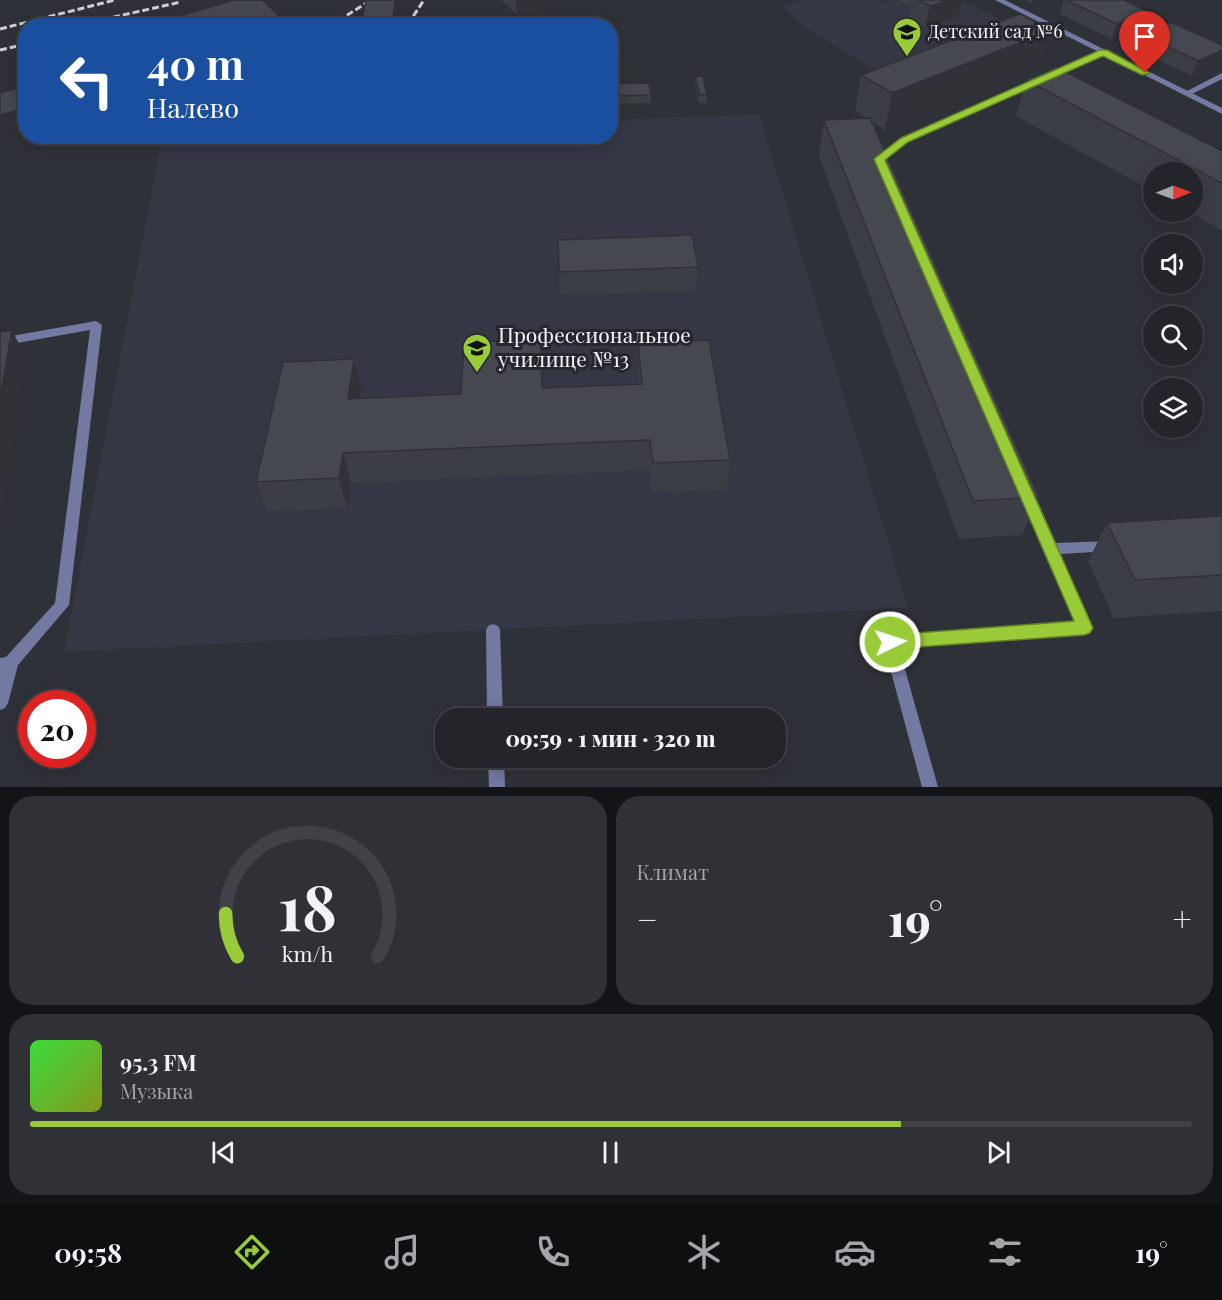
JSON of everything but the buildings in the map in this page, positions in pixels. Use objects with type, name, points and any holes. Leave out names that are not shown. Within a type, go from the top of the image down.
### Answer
[{"type":"street","points":[[999,0],[1222,111]]},
{"type":"street","points":[[889,180],[880,159],[904,140],[1040,85],[1104,52]]},
{"type":"street","points":[[1187,93],[1222,76]]},
{"type":"street","points":[[0,342],[96,326],[62,605],[6,664],[0,703]]},
{"type":"street","points":[[930,787],[890,642],[1084,628],[1023,483]]},
{"type":"street","points":[[1052,549],[1120,545]]},
{"type":"street","points":[[493,630],[495,708]]},
{"type":"street","points":[[496,768],[497,787]]},
{"type":"shaded area","name":"Детский сад №6","points":[[800,0],[962,0],[1025,32],[895,83],[803,26],[782,6]]},
{"type":"shaded area","name":"Профессиональное училище №13","points":[[759,114],[908,608],[64,652],[161,144],[618,144],[618,120]]},
{"type":"railway","points":[[44,18],[115,0]]},
{"type":"railway","points":[[343,18],[371,0]]},
{"type":"railway","points":[[414,18],[424,0]]},
{"type":"railway","points":[[110,18],[181,2]]},
{"type":"railway","points":[[0,29],[18,24]]},
{"type":"railway","points":[[0,50],[18,46]]},
{"type":"place","name":"Детский сад №6","points":[[907,58]]},
{"type":"place","name":"Профессиональное училище №13","points":[[477,374]]},
{"type":"route","points":[[890,642],[1084,628],[1052,549],[880,159],[904,140],[1104,52],[1145,73]]}]
